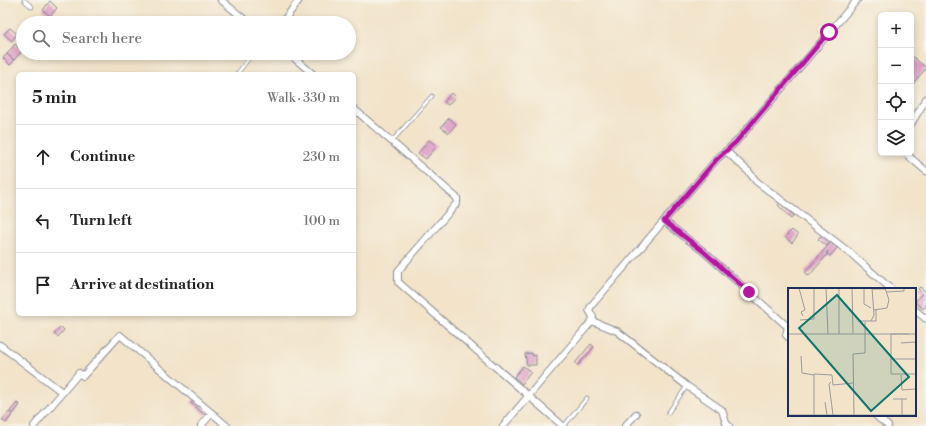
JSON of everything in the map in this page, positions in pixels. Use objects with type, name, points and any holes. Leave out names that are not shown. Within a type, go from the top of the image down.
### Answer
[{"type":"street","points":[[221,0],[240,16]]},
{"type":"street","points":[[287,16],[299,0]]},
{"type":"street","points":[[729,426],[722,410],[687,386],[617,332],[593,319],[590,310],[591,306],[856,0]]},
{"type":"street","points":[[296,60],[311,72]]},
{"type":"street","points":[[913,120],[926,99]]},
{"type":"street","points":[[356,111],[392,140],[457,198],[457,203],[398,271],[398,282],[528,397],[564,426]]},
{"type":"street","points":[[726,151],[749,172],[756,181],[849,252],[890,288]]},
{"type":"street","points":[[908,156],[926,171]]},
{"type":"street","points":[[664,221],[703,251],[788,327],[786,335],[788,337]]},
{"type":"street","points":[[916,311],[926,319]]},
{"type":"street","points":[[504,426],[593,319]]},
{"type":"street","points":[[34,426],[79,373],[83,376],[120,335],[227,426]]},
{"type":"street","points":[[0,345],[62,392]]},
{"type":"street","points":[[201,426],[212,413]]},
{"type":"street","points":[[625,426],[636,414]]},
{"type":"street","points":[[876,416],[888,426]]},
{"type":"lane","points":[[24,0],[32,7]]},
{"type":"lane","points":[[239,72],[248,60]]},
{"type":"lane","points":[[392,140],[432,96]]},
{"type":"lane","points":[[668,413],[687,386]]},
{"type":"lane","points":[[564,426],[587,398]]},
{"type":"building","points":[[50,1],[57,8],[50,16],[43,10]]},
{"type":"building","points":[[10,28],[16,33],[16,35],[12,41],[4,34]]},
{"type":"building","points":[[15,44],[16,58],[14,60],[7,54]]},
{"type":"building","points":[[7,54],[14,61],[10,65],[3,58]]},
{"type":"building","points":[[914,58],[926,68],[914,83]]},
{"type":"building","points":[[451,93],[455,97],[448,105],[444,102]]},
{"type":"building","points":[[449,118],[456,124],[449,133],[441,127]]},
{"type":"building","points":[[429,140],[437,146],[426,159],[418,153]]},
{"type":"building","points":[[780,203],[794,215],[791,219],[778,205]]},
{"type":"building","points":[[792,230],[798,235],[792,243],[785,237]]},
{"type":"building","points":[[822,235],[830,242],[827,246],[818,239]]},
{"type":"building","points":[[831,242],[837,248],[830,256],[827,254],[828,251],[826,253],[827,255],[809,276],[805,272]]},
{"type":"building","points":[[920,287],[926,292],[926,306],[923,309],[916,303],[922,293],[918,289]]},
{"type":"building","points":[[61,327],[64,330],[58,337],[54,334]]},
{"type":"building","points":[[591,344],[594,347],[578,365],[575,363]]},
{"type":"building","points":[[532,353],[533,356],[536,355],[536,365],[527,365],[525,354]]},
{"type":"building","points":[[523,366],[531,372],[522,384],[514,377]]},
{"type":"building","points":[[194,399],[208,412],[205,415],[191,403]]},
{"type":"building","points":[[17,403],[20,405],[13,414],[10,411]]},
{"type":"building","points":[[9,412],[12,415],[6,423],[2,420]]},
{"type":"route","points":[[749,292],[703,251],[664,221],[717,159],[736,142],[829,32]]}]
